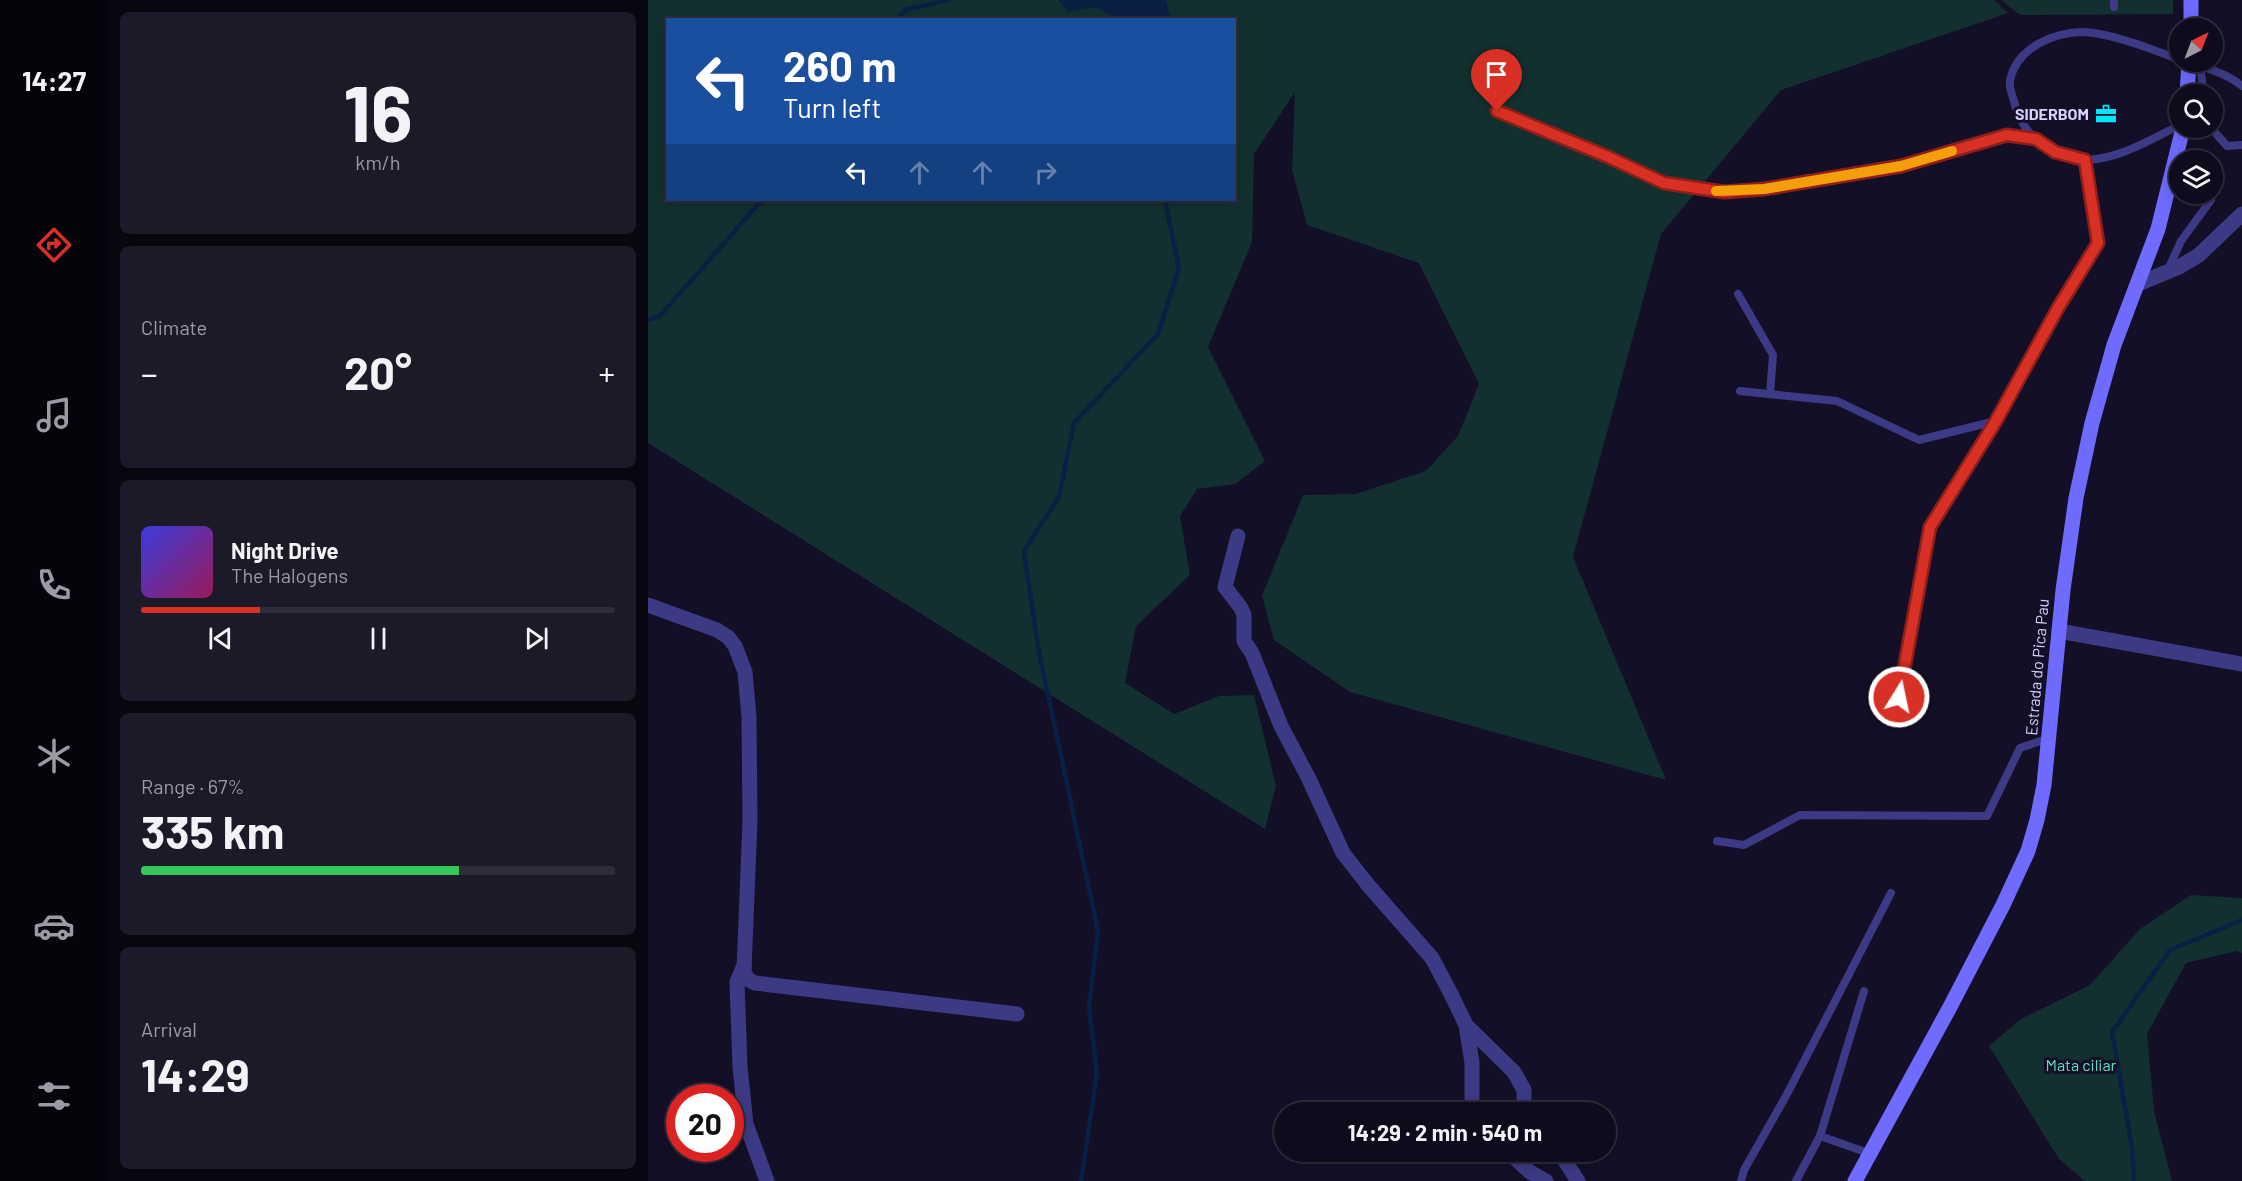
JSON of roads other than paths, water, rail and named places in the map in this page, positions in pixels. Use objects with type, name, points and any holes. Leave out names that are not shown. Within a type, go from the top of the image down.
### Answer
[{"type":"main road","points":[[2191,0],[2191,18]]},
{"type":"main road","name":"Estrada do Pica Pau","points":[[1855,1181],[1993,926],[2028,851],[2044,785],[2059,631],[2076,498],[2092,423],[2114,345],[2158,229],[2178,138]]},
{"type":"street","points":[[2138,284],[2199,255],[2242,214]]},
{"type":"street","points":[[1238,536],[1225,587],[1244,615],[1244,641],[1252,653],[1281,726],[1309,779],[1343,853],[1432,958],[1466,1025],[1472,1063],[1474,1102]]},
{"type":"street","points":[[648,605],[717,630],[735,646],[745,672],[749,717],[750,821],[746,976],[755,983],[1017,1014]]},
{"type":"street","points":[[2059,631],[2242,664]]},
{"type":"street","points":[[745,964],[737,982],[742,1089],[746,1124],[767,1181]]},
{"type":"street","points":[[1466,1025],[1514,1072],[1524,1090],[1524,1102]]},
{"type":"street","points":[[1519,1162],[1530,1172],[1546,1181]]},
{"type":"street","points":[[1565,1162],[1578,1181]]},
{"type":"lane","points":[[2169,56],[2126,41],[2084,32],[2051,37],[2029,49],[2014,65],[2009,83],[2020,123],[2036,139],[2055,152],[2085,160],[2120,155],[2169,132]]},
{"type":"lane","points":[[2218,72],[2242,86]]},
{"type":"lane","points":[[1497,111],[1606,156],[1664,183],[1724,192],[1764,189],[1901,166],[2007,135],[2036,139]]},
{"type":"lane","points":[[2220,138],[2227,146],[2242,145]]},
{"type":"lane","points":[[1899,697],[1930,527],[1996,421],[2058,308],[2098,243],[2085,160]]},
{"type":"lane","points":[[2167,272],[2181,241],[2208,204]]},
{"type":"lane","points":[[1738,294],[1773,356],[1770,394]]},
{"type":"lane","points":[[1740,391],[1837,401],[1919,440],[1996,421]]},
{"type":"lane","points":[[1718,841],[1744,845],[1800,815],[1987,816],[2020,748],[2049,738]]},
{"type":"lane","points":[[1741,1181],[1744,1170],[1891,893]]},
{"type":"lane","points":[[1796,1181],[1820,1136],[1864,991]]},
{"type":"lane","points":[[1820,1136],[1871,1154]]},
{"type":"water","points":[[1058,0],[1166,0],[1170,18],[1116,18],[1096,7],[1068,12]]},
{"type":"waterway","points":[[899,18],[905,10],[948,0]]},
{"type":"waterway","points":[[648,320],[660,316],[761,201]]},
{"type":"waterway","points":[[1081,1181],[1097,1073],[1089,1007],[1098,931],[1038,647],[1024,551],[1059,497],[1074,423],[1158,334],[1179,268],[1165,201]]},
{"type":"waterway","points":[[2134,1181],[2132,1148],[2112,1032],[2170,950],[2242,920]]},
{"type":"place","name":"SIDERBOM","points":[[2106,114]]},
{"type":"park label","name":"Mata ciliar","points":[[2081,1065]]}]
